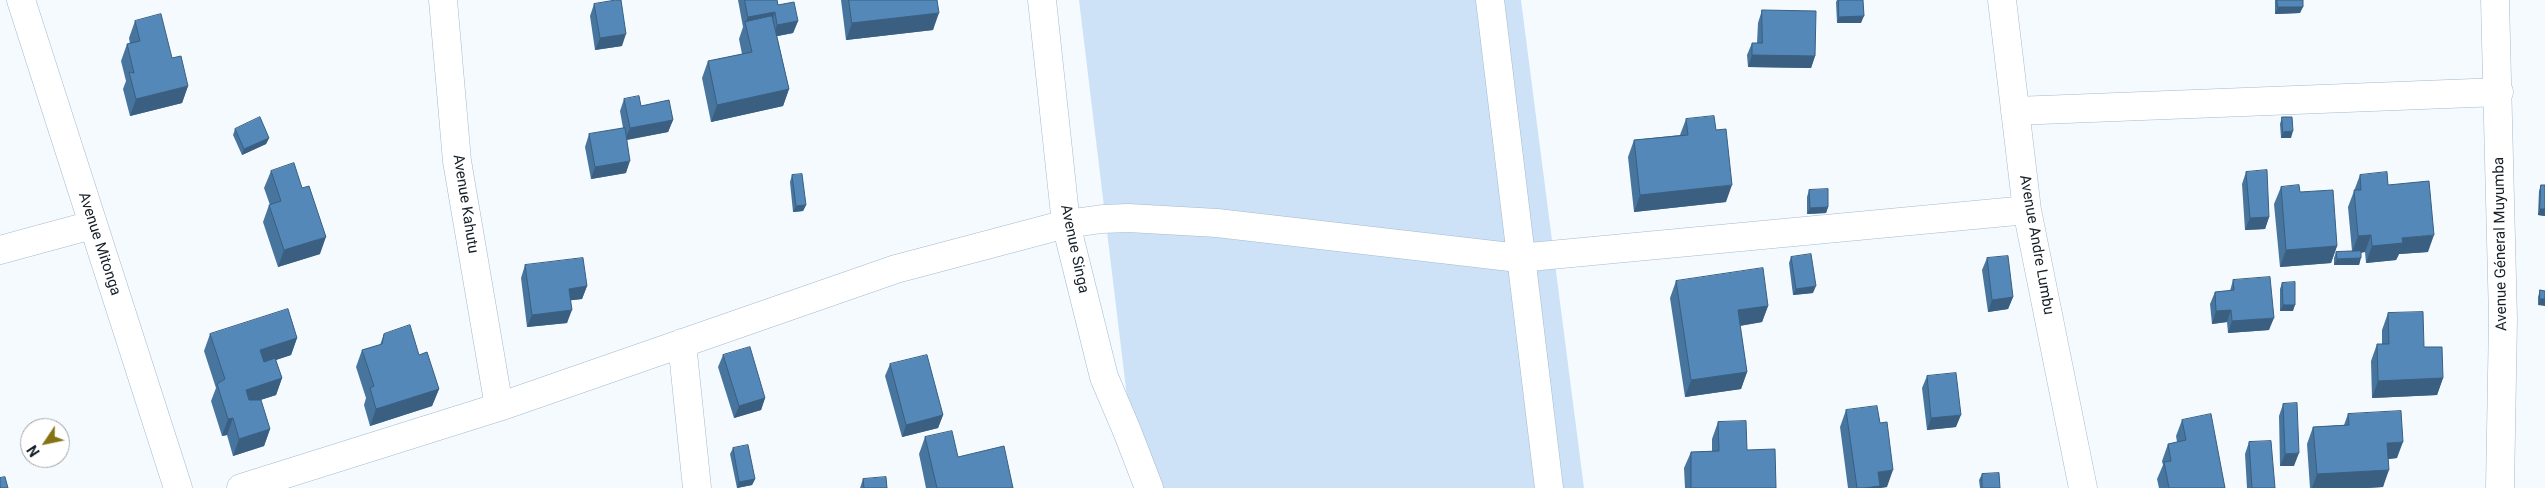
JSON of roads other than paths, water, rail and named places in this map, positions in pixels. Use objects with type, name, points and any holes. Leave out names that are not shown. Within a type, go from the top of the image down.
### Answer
[{"type":"street","name":"Avenue Mitonga","points":[[21,0],[178,488]]},
{"type":"street","name":"Avenue Singa","points":[[1042,0],[1066,224],[1104,377],[1128,431],[1149,488]]},
{"type":"street","points":[[1490,0],[1519,258],[1549,488]]},
{"type":"street","name":"Avenue Andre Lumbu","points":[[2002,0],[2027,210],[2083,488]]},
{"type":"street","name":"Avenue Géneral Muyumba","points":[[2495,0],[2499,92],[2503,320],[2500,488]]},
{"type":"street","name":"Avenue Kahutu","points":[[450,1],[457,160],[499,407]]},
{"type":"street","points":[[2015,111],[2499,92]]},
{"type":"street","points":[[241,488],[499,407],[896,269],[1066,224],[1102,219],[1128,218],[1217,223],[1519,258],[2027,210]]},
{"type":"street","points":[[0,250],[92,225]]},
{"type":"street","points":[[682,343],[697,488]]}]
